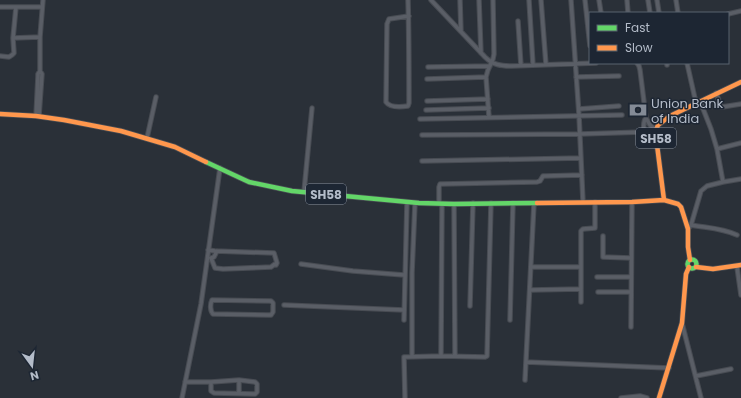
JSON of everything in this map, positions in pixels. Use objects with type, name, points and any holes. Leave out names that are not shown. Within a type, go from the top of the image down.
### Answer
[{"type":"main road","name":"SH58","points":[[0,114],[38,116],[90,124],[121,131],[175,147],[249,182],[304,192],[415,203],[440,204],[632,202],[664,200],[656,137],[658,125],[670,116],[741,82]]},
{"type":"main road","points":[[659,398],[682,323],[686,274],[690,260],[688,247],[690,227],[681,207],[678,204],[664,200]]},
{"type":"main road","points":[[690,260],[696,261],[696,267]]},
{"type":"main road","points":[[689,267],[713,269],[739,266]]},
{"type":"street","points":[[38,116],[42,74],[40,71],[40,37],[42,0]]},
{"type":"street","points":[[408,0],[409,16],[409,103],[408,106],[390,106],[386,102],[387,24],[389,19],[409,16]]},
{"type":"street","points":[[460,0],[461,31]]},
{"type":"street","points":[[479,0],[481,53]]},
{"type":"street","points":[[489,117],[486,77],[494,54],[493,0]]},
{"type":"street","points":[[529,0],[533,65]]},
{"type":"street","points":[[541,0],[546,65]]},
{"type":"street","points":[[571,0],[579,109],[583,202]]},
{"type":"street","points":[[586,0],[589,34]]},
{"type":"street","points":[[599,0],[601,12]]},
{"type":"street","points":[[627,0],[628,12]]},
{"type":"street","points":[[648,0],[650,12]]},
{"type":"street","points":[[657,0],[659,12]]},
{"type":"street","points":[[676,0],[678,12]]},
{"type":"street","points":[[433,1],[491,65]]},
{"type":"street","points":[[0,7],[42,7]]},
{"type":"street","points":[[0,56],[9,57],[14,53],[16,7]]},
{"type":"street","points":[[729,14],[741,11]]},
{"type":"street","points":[[518,21],[521,66]]},
{"type":"street","points":[[14,38],[40,37]]},
{"type":"street","points":[[428,68],[589,63]]},
{"type":"street","points":[[639,64],[646,118],[650,125],[656,130]]},
{"type":"street","points":[[687,64],[698,102],[711,129],[717,149],[723,182]]},
{"type":"street","points":[[576,77],[619,76]]},
{"type":"street","points":[[427,79],[486,77]]},
{"type":"street","points":[[716,93],[722,107],[741,104]]},
{"type":"street","points":[[148,138],[156,97]]},
{"type":"street","points":[[427,101],[488,99]]},
{"type":"street","points":[[579,109],[619,106]]},
{"type":"street","points":[[304,192],[312,108]]},
{"type":"street","points":[[426,110],[488,108]]},
{"type":"street","points":[[420,119],[622,115]]},
{"type":"street","points":[[422,135],[643,132],[646,118]]},
{"type":"street","points":[[717,149],[741,143]]},
{"type":"street","points":[[422,161],[581,158]]},
{"type":"street","points":[[182,398],[201,306],[220,168]]},
{"type":"street","points":[[441,356],[440,204],[438,187],[440,184],[537,182],[540,181],[543,176],[582,175]]},
{"type":"street","points":[[737,235],[723,230],[690,227],[701,191],[707,186],[741,179]]},
{"type":"street","points":[[404,320],[407,202]]},
{"type":"street","points":[[581,302],[581,231],[582,229],[595,228],[595,202]]},
{"type":"street","points":[[631,327],[632,202]]},
{"type":"street","points":[[412,356],[412,273],[415,203]]},
{"type":"street","points":[[470,306],[473,203]]},
{"type":"street","points":[[405,398],[405,356],[455,356],[485,358],[487,356],[491,203]]},
{"type":"street","points":[[510,320],[512,203]]},
{"type":"street","points":[[525,380],[534,203]]},
{"type":"street","points":[[454,204],[455,356]]},
{"type":"street","points":[[603,236],[603,257],[631,258]]},
{"type":"street","points":[[208,250],[275,253],[277,263],[271,267],[246,269],[215,268],[211,258],[214,257],[217,251]]},
{"type":"street","points":[[301,264],[353,271],[404,274]]},
{"type":"street","points":[[531,267],[581,266]]},
{"type":"street","points":[[739,266],[741,295]]},
{"type":"street","points":[[597,277],[631,277]]},
{"type":"street","points":[[530,290],[581,289]]},
{"type":"street","points":[[598,292],[631,292]]},
{"type":"street","points":[[214,300],[271,301],[273,304],[272,314],[268,315],[214,314],[212,313],[211,308],[211,302],[214,300]]},
{"type":"street","points":[[284,305],[404,310]]},
{"type":"street","points":[[201,306],[211,308]]},
{"type":"street","points":[[682,323],[701,398]]},
{"type":"street","points":[[526,362],[669,368]]},
{"type":"street","points":[[696,376],[731,369]]},
{"type":"street","points":[[185,382],[239,380],[255,382],[257,384],[256,393],[212,393],[211,382]]},
{"type":"street","points":[[239,380],[239,393]]},
{"type":"street","points":[[621,398],[640,396],[647,398]]},
{"type":"traffic: fast","points":[[206,162],[249,182],[292,191],[419,203],[537,203]]},
{"type":"traffic: fast","points":[[692,259],[697,264],[692,269],[687,264],[692,259]]},
{"type":"traffic: slow","points":[[537,203],[632,202],[664,200],[656,137],[658,125],[670,116],[741,82]]},
{"type":"traffic: slow","points":[[0,114],[36,116],[121,131],[175,147],[206,162]]},
{"type":"traffic: slow","points":[[664,200],[678,204],[681,207],[688,229],[690,260]]},
{"type":"traffic: slow","points":[[696,267],[713,269],[741,265]]},
{"type":"traffic: slow","points":[[659,398],[682,323],[686,274],[689,267]]},
{"type":"place","name":"Union Bank of India","points":[[638,110]]}]
